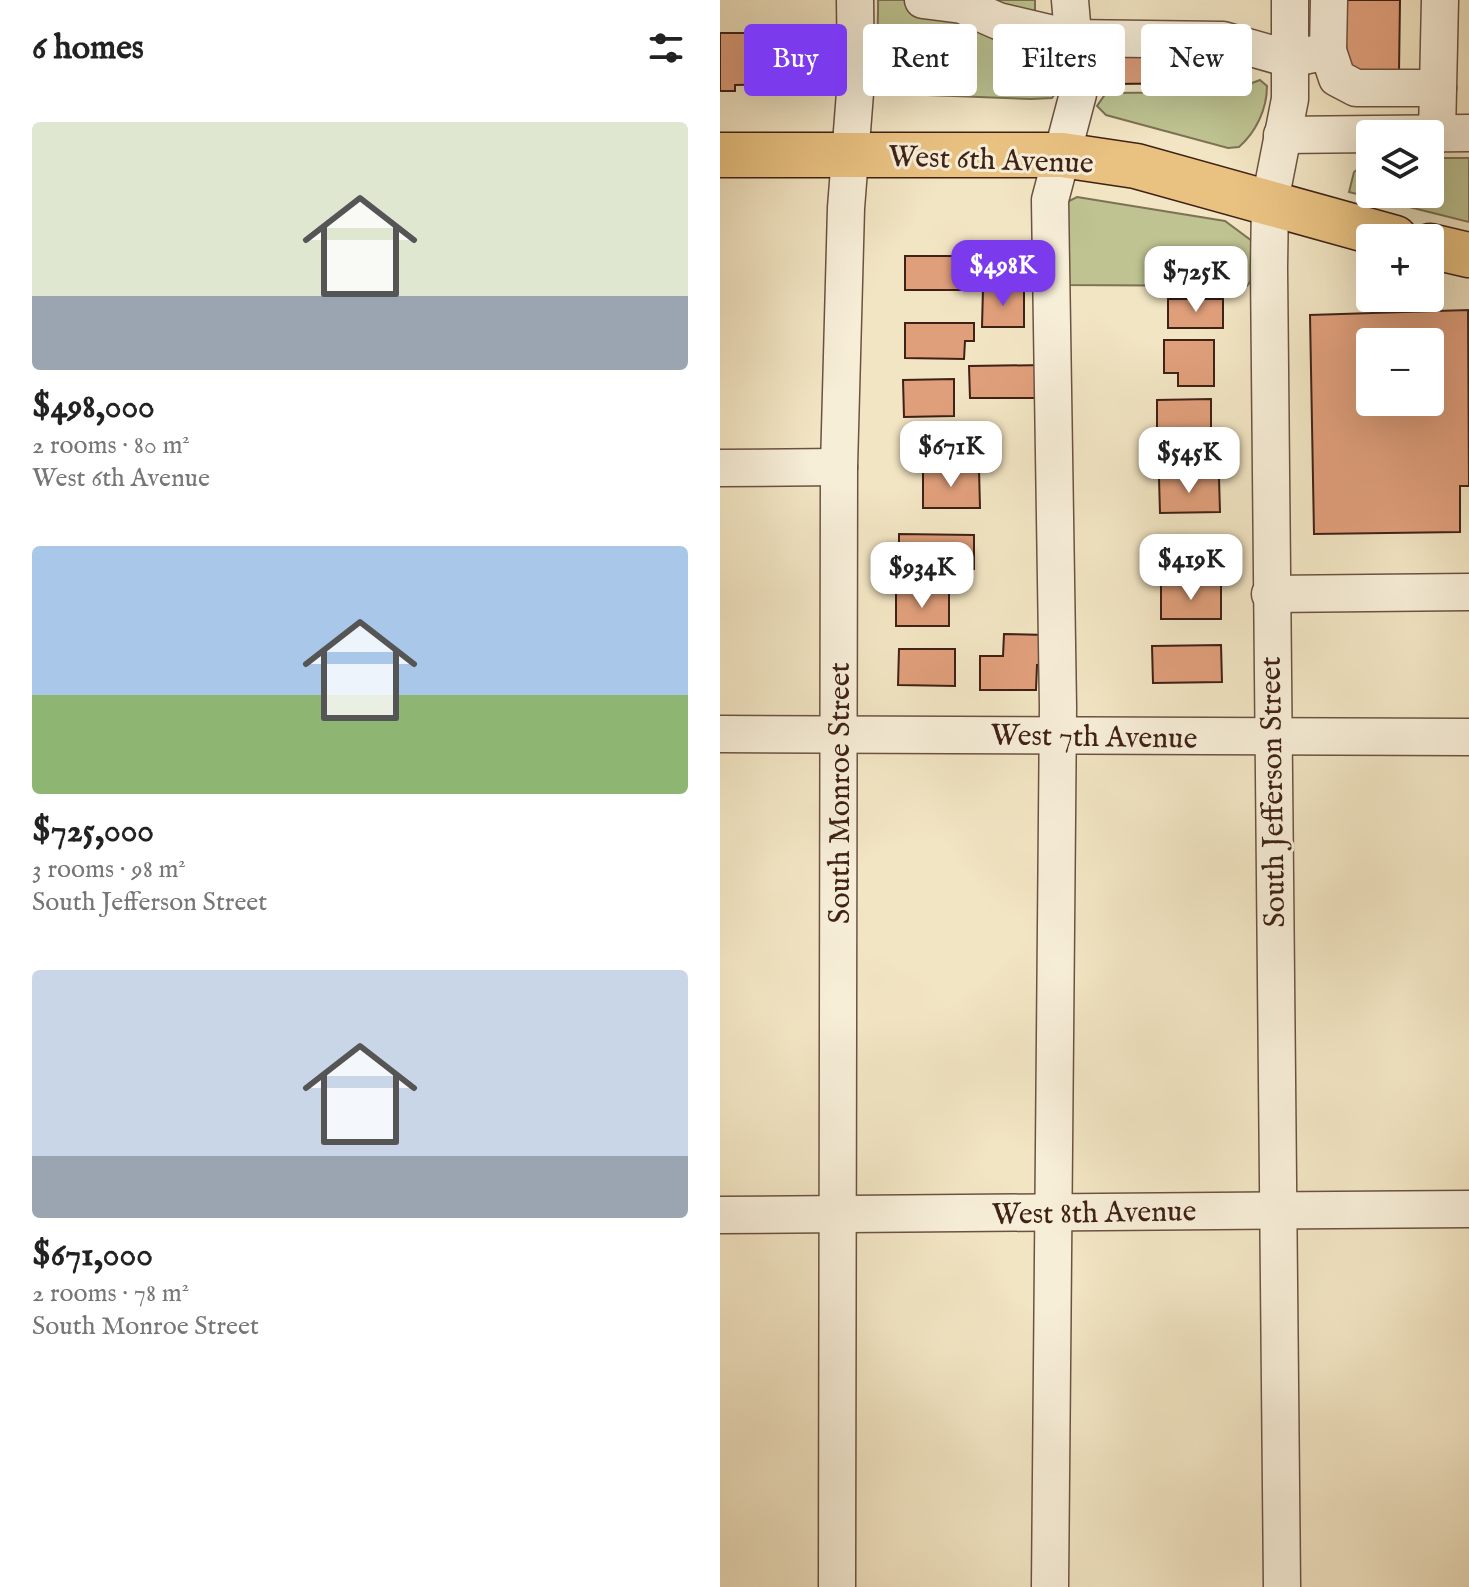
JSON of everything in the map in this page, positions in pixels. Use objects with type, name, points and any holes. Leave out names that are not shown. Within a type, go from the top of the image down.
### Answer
[{"type":"highway","name":"West 6th Avenue","points":[[720,155],[1062,155],[1136,166],[1356,226]]},
{"type":"highway","points":[[1444,249],[1469,255]]},
{"type":"street","name":"South Monroe Street","points":[[837,1587],[839,467],[850,155],[856,80],[855,0]]},
{"type":"street","points":[[923,0],[962,5],[1011,24]]},
{"type":"street","points":[[1070,0],[1070,24]]},
{"type":"street","name":"South Jefferson Street","points":[[1282,1587],[1271,738],[1270,201],[1290,99],[1290,0]]},
{"type":"street","points":[[1329,0],[1328,51],[1337,78],[1356,88],[1438,88]]},
{"type":"street","points":[[1282,135],[1453,133],[1438,88],[1440,0]]},
{"type":"street","points":[[1125,39],[1223,40],[1290,59],[1328,51]]},
{"type":"street","points":[[1050,1587],[1056,736],[1050,200],[1077,96]]},
{"type":"street","points":[[720,468],[839,467]]},
{"type":"street","points":[[1270,594],[1469,592]]},
{"type":"street","name":"West 7th Avenue","points":[[720,734],[839,732],[1271,738],[1469,737]]},
{"type":"street","name":"West 8th Avenue","points":[[720,1215],[1469,1209]]},
{"type":"green space","points":[[878,0],[1035,0],[1035,24],[993,24],[993,96],[1053,96],[1031,99],[953,96],[977,96],[977,24],[878,24]]},
{"type":"green space","points":[[1260,80],[1267,86],[1263,111],[1251,134],[1239,147],[1228,148],[1106,115],[1097,106],[1104,96],[1125,96],[1125,93],[1141,93],[1141,96],[1252,96],[1252,83]]},
{"type":"green space","points":[[1444,158],[1469,158],[1469,222],[1413,208],[1444,208]]},
{"type":"green space","points":[[1356,170],[1356,194],[1349,192]]},
{"type":"green space","points":[[1077,197],[1225,221],[1252,241],[1252,279],[1247,286],[1061,285],[1059,206]]},
{"type":"building","points":[[1337,0],[1400,0],[1399,72],[1344,72]]},
{"type":"building","points":[[720,33],[744,33],[744,85],[735,85],[735,91],[720,91]]},
{"type":"building","points":[[1125,55],[1141,55],[1141,84],[1125,84]]},
{"type":"building","points":[[905,256],[962,256],[962,290],[905,290]]},
{"type":"building","points":[[983,288],[1024,289],[1024,327],[982,327]]},
{"type":"building","points":[[1168,299],[1223,299],[1223,328],[1168,328]]},
{"type":"building","points":[[1468,310],[1469,486],[1460,486],[1460,532],[1314,534],[1310,315]]},
{"type":"building","points":[[905,323],[974,323],[974,341],[965,341],[964,359],[905,358]]},
{"type":"building","points":[[1164,340],[1214,340],[1214,386],[1178,386],[1178,373],[1164,373]]},
{"type":"building","points":[[1046,365],[1046,398],[970,398],[969,366]]},
{"type":"building","points":[[954,379],[954,416],[904,417],[903,380]]},
{"type":"building","points":[[1211,399],[1211,437],[1157,437],[1157,400]]},
{"type":"building","points":[[923,469],[979,469],[980,508],[923,508]]},
{"type":"building","points":[[1159,478],[1219,478],[1220,512],[1160,513]]},
{"type":"building","points":[[899,534],[974,535],[974,569],[899,568]]},
{"type":"building","points":[[1227,535],[1227,572],[1154,573],[1153,536]]},
{"type":"building","points":[[1161,584],[1221,584],[1221,619],[1161,619]]},
{"type":"building","points":[[896,593],[949,593],[949,626],[896,626]]},
{"type":"building","points":[[1004,634],[1047,635],[1046,665],[1037,665],[1036,690],[980,690],[980,656],[1003,656]]},
{"type":"building","points":[[1221,645],[1222,682],[1153,683],[1152,646]]},
{"type":"building","points":[[899,649],[955,649],[955,686],[898,685]]}]
